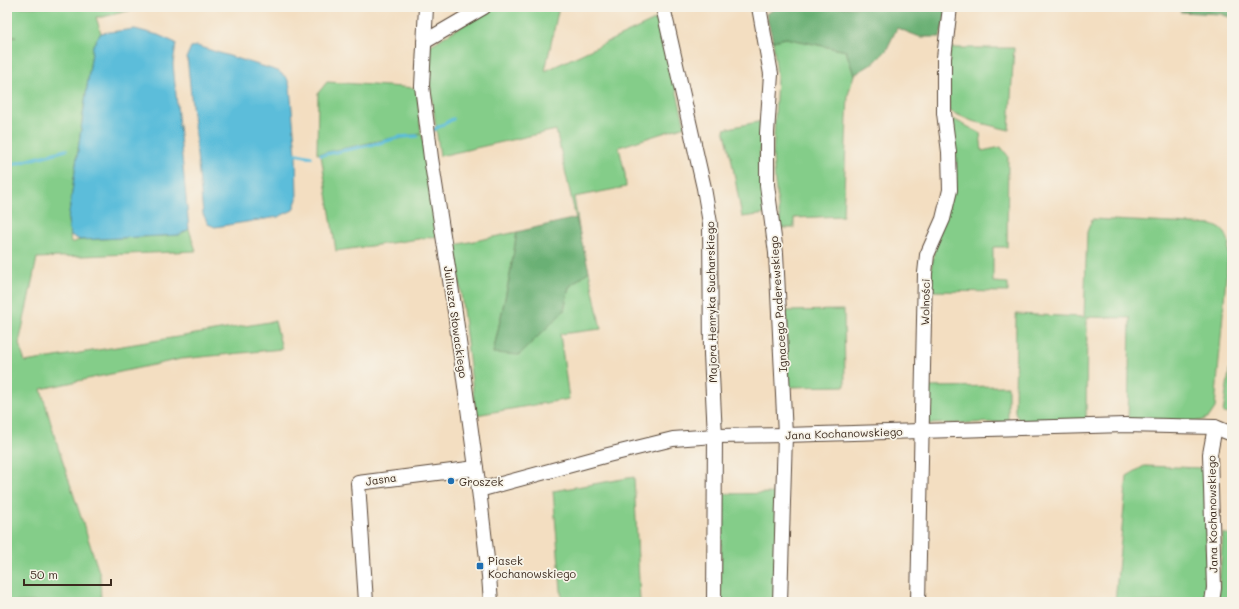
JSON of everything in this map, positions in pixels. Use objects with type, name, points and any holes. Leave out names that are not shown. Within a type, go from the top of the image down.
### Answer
[{"type":"street","name":"Juliusza Słowackiego","points":[[426,7],[422,86],[431,158],[456,312],[479,490],[491,602]]},
{"type":"street","points":[[424,42],[484,7]]},
{"type":"street","name":"Majora Henryka Sucharskiego","points":[[663,7],[704,188],[710,223],[711,354],[715,436],[714,602]]},
{"type":"street","name":"Ignacego Paderewskiego","points":[[759,7],[771,74],[767,133],[767,185],[776,253],[785,436],[780,602]]},
{"type":"street","name":"Wolności","points":[[918,602],[926,267],[927,255],[943,219],[950,190],[949,152],[944,113],[944,58],[950,7]]},
{"type":"street","name":"Jana Kochanowskiego","points":[[479,490],[673,439],[715,436],[785,436],[1093,426],[1215,427],[1232,434]]},
{"type":"street","name":"Jana Kochanowskiego","points":[[1212,602],[1214,588],[1210,454],[1215,427]]},
{"type":"street","name":"Jasna","points":[[366,602],[358,483],[476,468]]},
{"type":"green space","points":[[7,7],[140,7],[103,17],[96,17],[101,33],[93,45],[68,220],[71,243],[80,240],[179,235],[189,229],[196,251],[37,258],[19,344],[25,362],[275,321],[282,349],[181,359],[41,389],[56,441],[100,575],[101,602],[7,602],[7,40],[16,36],[7,38]]},
{"type":"green space","points":[[493,7],[559,7],[545,71],[659,18],[685,126],[619,147],[625,174],[626,187],[574,197],[581,241],[556,130],[440,156],[429,79],[429,46]]},
{"type":"green space","points":[[778,7],[948,7],[940,37],[920,37],[897,28],[886,51],[875,62],[854,75],[846,51],[786,38],[773,41],[766,14]]},
{"type":"green space","points":[[1181,7],[1232,7],[1232,18],[1221,14],[1180,12]]},
{"type":"green space","points":[[786,38],[846,51],[854,75],[848,95],[843,216],[794,218],[794,228],[781,228],[773,157],[777,76],[773,41]]},
{"type":"green space","points":[[949,48],[1014,48],[1009,130],[972,121],[949,111]]},
{"type":"green space","points":[[327,82],[417,88],[421,134],[401,136],[317,154],[318,93]]},
{"type":"green space","points":[[953,119],[980,133],[982,151],[1001,147],[1008,156],[1007,247],[993,247],[993,282],[1008,283],[1008,292],[928,291],[937,237],[951,122]]},
{"type":"green space","points":[[762,121],[759,165],[767,214],[742,217],[731,157],[724,129]]},
{"type":"green space","points":[[422,134],[439,236],[336,251],[321,155]]},
{"type":"green space","points":[[576,218],[589,271],[569,287],[564,311],[519,355],[493,353],[510,275],[517,232]]},
{"type":"green space","points":[[1092,219],[1212,225],[1221,229],[1226,235],[1229,242],[1215,408],[1209,417],[1201,421],[1128,422],[1130,318],[1087,317],[1086,422],[1019,421],[1015,412],[1016,314],[1084,317],[1087,232]]},
{"type":"green space","points":[[517,232],[510,275],[493,353],[564,311],[569,287],[589,271],[601,329],[560,334],[569,399],[476,415],[455,245]]},
{"type":"green space","points":[[844,310],[845,386],[788,387],[786,311]]},
{"type":"green space","points":[[1232,352],[1232,414],[1223,413]]},
{"type":"green space","points":[[1008,386],[1008,422],[927,424],[926,387]]},
{"type":"green space","points":[[1144,466],[1204,468],[1207,553],[1205,602],[1115,602],[1127,476]]},
{"type":"green space","points":[[634,477],[640,602],[562,602],[553,491]]},
{"type":"green space","points":[[779,493],[776,602],[720,602],[722,494]]},
{"type":"green space","points":[[1223,533],[1232,536],[1232,602],[1218,602]]},
{"type":"water","points":[[135,29],[158,35],[176,43],[173,64],[189,229],[179,235],[80,240],[70,235],[68,220],[93,45],[101,33]]},
{"type":"water","points":[[197,46],[278,71],[287,78],[290,87],[296,154],[297,199],[293,210],[278,217],[215,227],[208,224],[203,214],[187,56],[191,47]]},
{"type":"waterway","points":[[433,130],[453,119]]},
{"type":"waterway","points":[[321,155],[400,137],[417,136]]},
{"type":"waterway","points":[[7,166],[66,150]]},
{"type":"waterway","points":[[296,154],[311,157]]},
{"type":"place","name":"Groszek","points":[[451,481]]},
{"type":"place","name":"Piasek Kochanowskiego","points":[[480,566]]}]
